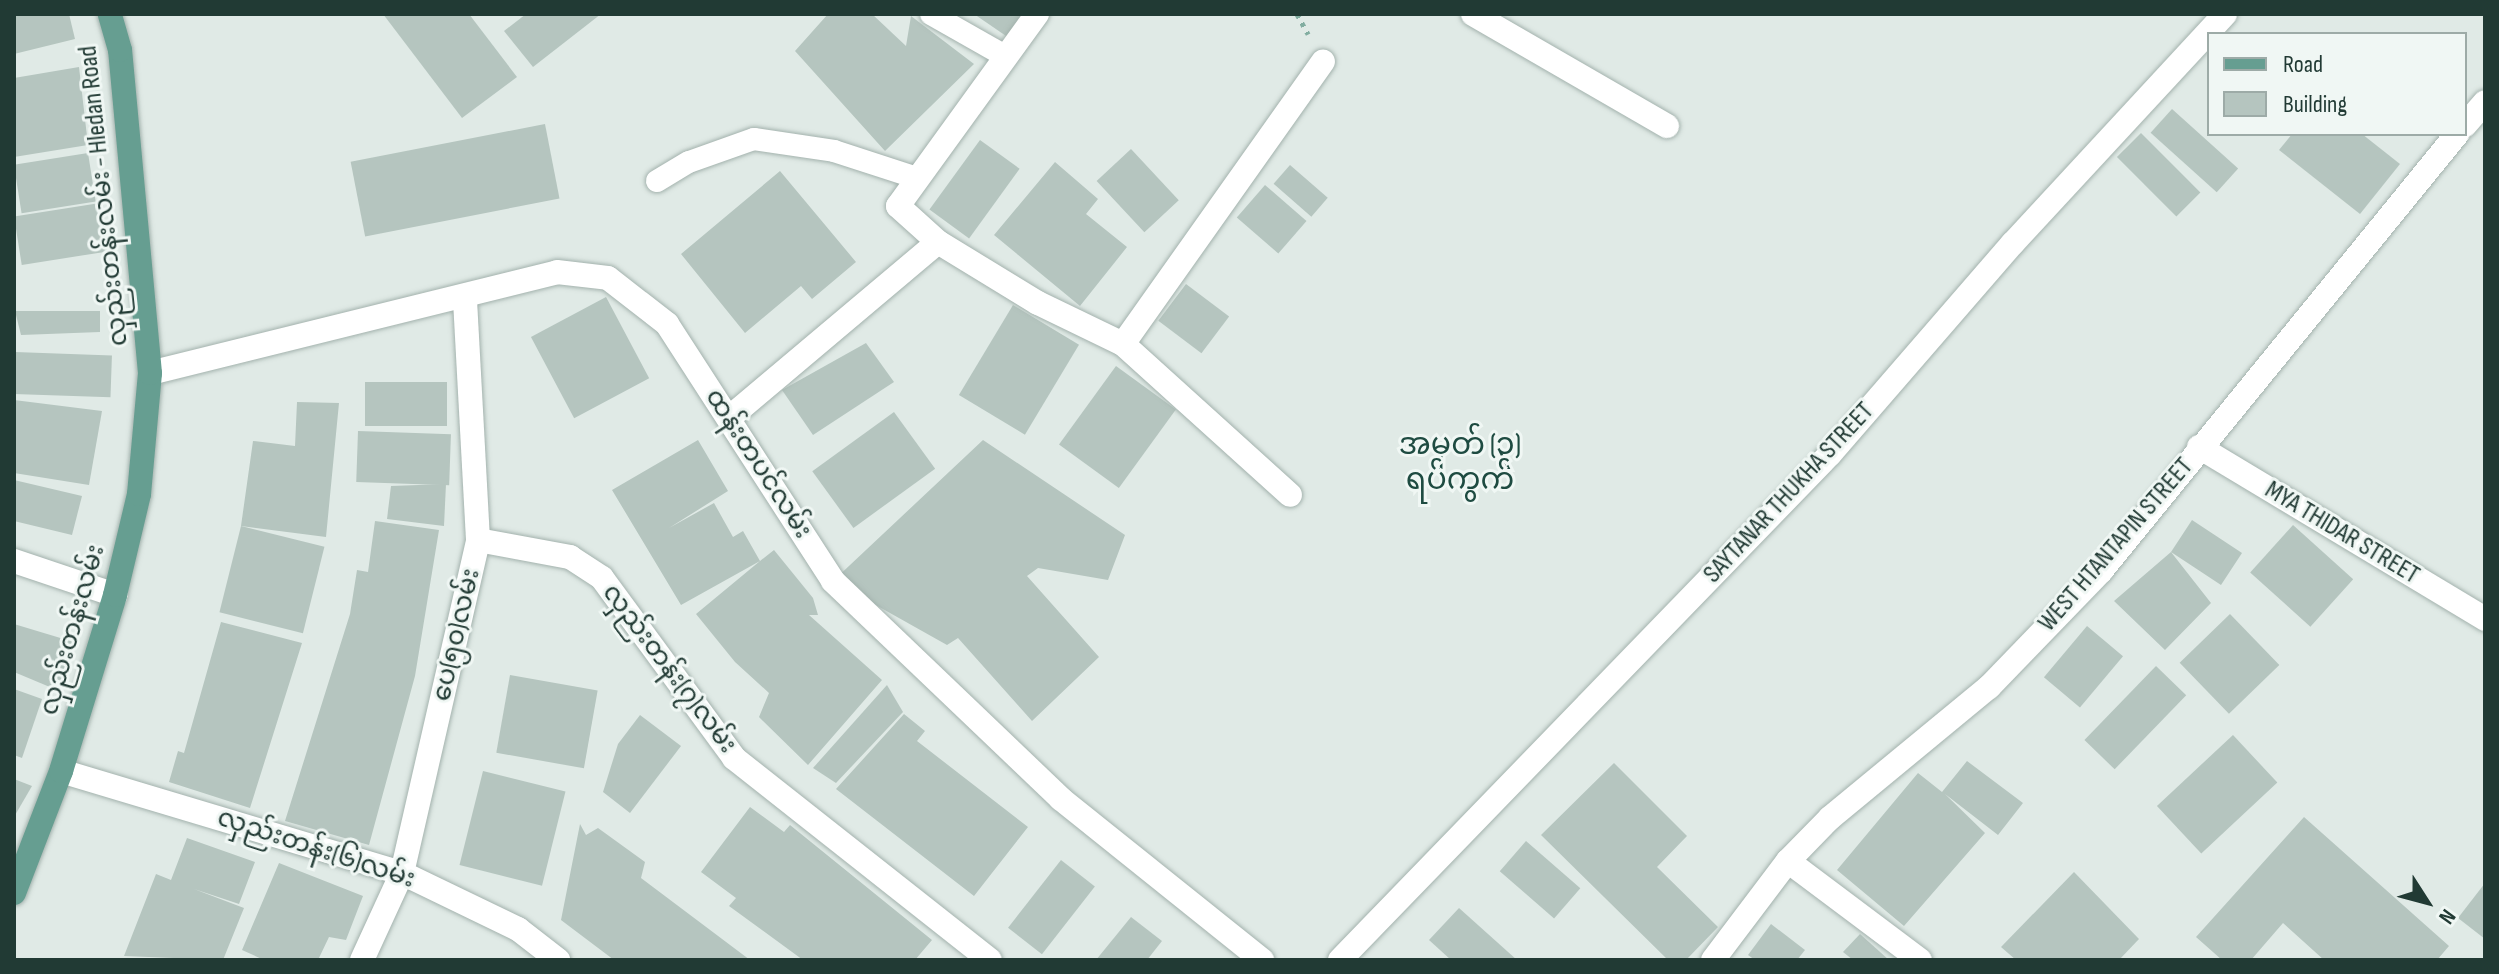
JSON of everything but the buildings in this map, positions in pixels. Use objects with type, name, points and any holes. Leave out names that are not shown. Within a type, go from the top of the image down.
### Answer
[{"type":"main road","name":"လှည်းတန်းလမ်း - Hledan Road","points":[[110,14],[120,50],[150,373]]},
{"type":"main road","name":"လှည်းတန်းလမ်း","points":[[14,893],[61,771],[115,595],[139,494],[150,373]]},
{"type":"street","points":[[1037,14],[898,206],[938,242],[1038,303],[1123,344],[1290,495]]},
{"type":"street","points":[[1473,14],[1667,126]]},
{"type":"street","name":"SAYTANAR THUKHA STREET","points":[[2208,32],[2225,14]]},
{"type":"street","name":"SAYTANAR THUKHA STREET","points":[[1340,960],[1830,454],[2013,243],[2207,33]]},
{"type":"street","points":[[1123,344],[1323,62]]},
{"type":"street","points":[[2467,123],[2485,102]]},
{"type":"street","name":"WEST HTANTAPIN STREET","points":[[1713,960],[1788,861],[1830,818],[1989,687],[2101,571],[2455,136]]},
{"type":"street","points":[[729,418],[938,242]]},
{"type":"street","name":"ထန်းတပင်လမ်း","points":[[150,373],[557,272],[608,278],[667,324],[833,581],[1061,799],[1262,960]]},
{"type":"street","name":"ပေ(၅၀)လမ်း","points":[[362,960],[402,873],[478,540],[465,297]]},
{"type":"street","name":"MYA THIDAR STREET","points":[[2199,447],[2485,619]]},
{"type":"street","name":"လှည်းတန်း(၇)လမ်း","points":[[478,540],[570,557],[602,578],[734,758],[990,960]]},
{"type":"street","points":[[14,561],[115,595]]},
{"type":"street","name":"လှည်းတန်း(၆)လမ်း","points":[[61,771],[402,873],[518,929],[558,960]]},
{"type":"street","points":[[1788,861],[1920,960]]},
{"type":"lane","points":[[931,14],[1005,56]]},
{"type":"lane","points":[[657,181],[689,162],[754,139],[834,151],[917,178]]},
{"type":"district","name":"အမှတ် (၃) ရပ်ကွက်","points":[[1460,462]]}]
